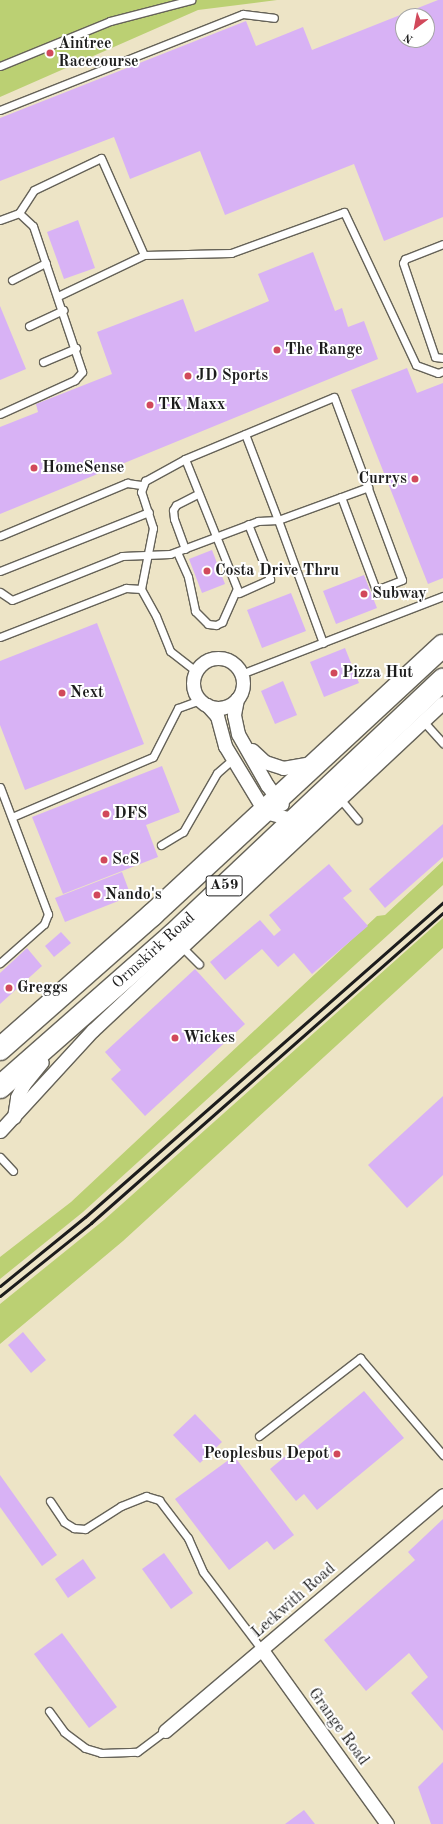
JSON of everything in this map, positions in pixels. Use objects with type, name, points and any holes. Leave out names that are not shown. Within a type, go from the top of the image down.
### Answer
[{"type":"highway","name":"Ormskirk Road","points":[[0,1049],[272,806],[443,646]]},
{"type":"highway","name":"Ormskirk Road","points":[[0,1087],[172,936],[443,680]]},
{"type":"street","points":[[272,806],[238,734],[234,715],[237,699],[242,687],[241,674],[231,662],[215,658],[204,663],[196,671],[193,686],[203,702],[217,716],[220,734],[233,759],[272,806],[294,820]]},
{"type":"street","points":[[203,702],[223,707],[237,699]]},
{"type":"street","points":[[0,1131],[93,1030],[341,800],[443,702]]},
{"type":"street","points":[[238,734],[255,754],[271,765],[293,768],[322,759]]},
{"type":"street","points":[[14,1117],[17,1097],[24,1084],[106,994]]},
{"type":"street","name":"Leckwith Road","points":[[165,1731],[443,1495]]},
{"type":"street","name":"Grange Road","points":[[262,1650],[387,1824]]},
{"type":"lane","points":[[0,66],[110,21],[191,0]]},
{"type":"lane","points":[[0,110],[243,14],[274,18]]},
{"type":"lane","points":[[0,220],[19,214],[34,190],[101,158],[144,256]]},
{"type":"lane","points":[[58,296],[144,256],[231,253],[344,212],[416,365],[438,373],[443,371]]},
{"type":"lane","points":[[0,414],[75,380],[82,372],[76,348],[33,226],[19,214]]},
{"type":"lane","points":[[443,244],[405,259],[403,263],[435,357],[443,358]]},
{"type":"lane","points":[[12,280],[46,264]]},
{"type":"lane","points":[[29,326],[63,310]]},
{"type":"lane","points":[[43,362],[76,348]]},
{"type":"lane","points":[[196,671],[170,651],[156,616],[141,589],[149,556],[153,528],[149,512],[141,492],[141,485],[151,476],[185,459],[334,397],[402,580],[376,590],[341,497]]},
{"type":"lane","points":[[245,434],[324,643]]},
{"type":"lane","points":[[185,459],[239,593],[270,579],[248,524]]},
{"type":"lane","points":[[0,536],[127,483],[141,485]]},
{"type":"lane","points":[[0,592],[12,600],[122,556],[149,556],[177,552],[248,524],[265,519],[278,520],[368,487]]},
{"type":"lane","points":[[186,549],[174,519],[173,510],[176,505],[198,494]]},
{"type":"lane","points":[[0,571],[149,512]]},
{"type":"lane","points":[[177,552],[188,577],[195,611],[208,624],[216,625],[222,622],[237,589]]},
{"type":"lane","points":[[0,637],[126,588],[141,589]]},
{"type":"lane","points":[[241,674],[443,596]]},
{"type":"lane","points":[[12,816],[153,757],[178,708],[203,702]]},
{"type":"lane","points":[[423,721],[443,743]]},
{"type":"lane","points":[[161,845],[183,832],[217,773],[233,759]]},
{"type":"lane","points":[[0,787],[48,914],[44,924],[0,963]]},
{"type":"lane","points":[[341,800],[358,820]]},
{"type":"lane","points":[[182,947],[199,964]]},
{"type":"lane","points":[[0,1157],[14,1171]]},
{"type":"lane","points":[[259,1436],[360,1358],[443,1454]]},
{"type":"lane","points":[[50,1501],[64,1522],[74,1528],[86,1529],[121,1506],[146,1496],[159,1500],[188,1538],[203,1572],[262,1650]]},
{"type":"lane","points":[[49,1711],[64,1732],[85,1748],[101,1753],[137,1752],[165,1731]]},
{"type":"green space","name":"Aintree Racecourse","points":[[0,0],[277,0],[198,10],[0,97]]},
{"type":"green space","points":[[443,861],[443,885],[83,1212],[0,1279],[0,1257],[71,1202],[377,916],[385,915]]},
{"type":"green space","points":[[443,918],[443,948],[123,1241],[0,1344],[0,1304],[104,1220]]},
{"type":"building","points":[[438,0],[443,0],[443,217],[384,241],[354,164],[225,215],[200,151],[130,179],[114,137],[0,181],[0,118],[246,21],[256,46],[303,27],[312,50],[395,17],[395,48],[435,48],[435,8],[418,8]]},
{"type":"building","points":[[78,220],[95,268],[64,279],[47,232]]},
{"type":"building","points":[[313,252],[335,311],[342,308],[348,327],[364,321],[378,359],[0,514],[0,427],[38,412],[36,404],[112,374],[97,332],[183,299],[195,332],[269,301],[258,274]]},
{"type":"building","points":[[0,306],[26,369],[0,380]]},
{"type":"building","name":"Currys","points":[[407,368],[417,393],[443,383],[443,578],[428,584],[351,390]]},
{"type":"building","name":"Costa Drive Thru","points":[[212,550],[225,584],[202,593],[189,559]]},
{"type":"building","points":[[364,575],[377,608],[336,624],[323,591]]},
{"type":"building","points":[[291,593],[306,631],[262,648],[247,610]]},
{"type":"building","name":"Next","points":[[97,623],[144,744],[25,790],[0,725],[0,661]]},
{"type":"building","name":"Pizza Hut","points":[[345,648],[359,683],[324,697],[310,662]]},
{"type":"building","points":[[283,681],[297,715],[275,724],[261,691]]},
{"type":"building","name":"DFS","points":[[162,766],[180,812],[146,825],[158,857],[63,894],[32,817]]},
{"type":"building","points":[[443,824],[443,857],[385,908],[369,889]]},
{"type":"building","points":[[329,864],[352,891],[343,898],[368,926],[312,974],[294,953],[278,967],[262,949],[225,980],[210,962],[260,920],[274,936],[281,930],[269,915]]},
{"type":"building","name":"Nando's","points":[[122,872],[131,896],[65,922],[55,898]]},
{"type":"building","points":[[61,932],[71,943],[54,957],[45,946]]},
{"type":"building","name":"Greggs","points":[[27,948],[42,966],[0,1004],[0,973]]},
{"type":"building","name":"Wickes","points":[[195,969],[245,1024],[145,1116],[111,1079],[121,1070],[105,1052]]},
{"type":"building","points":[[443,1096],[443,1175],[407,1208],[368,1165]]},
{"type":"building","points":[[23,1332],[46,1360],[31,1373],[8,1345]]},
{"type":"building","name":"Peoplesbus Depot","points":[[364,1391],[404,1438],[317,1510],[304,1494],[296,1501],[270,1469]]},
{"type":"building","points":[[195,1414],[222,1442],[200,1463],[173,1435]]},
{"type":"building","points":[[234,1456],[294,1535],[274,1550],[267,1541],[229,1570],[175,1499]]},
{"type":"building","points":[[0,1475],[57,1555],[42,1566],[0,1507]]},
{"type":"building","points":[[443,1519],[443,1731],[411,1693],[428,1677],[409,1653],[366,1691],[324,1640],[415,1560],[408,1552]]},
{"type":"building","points":[[164,1553],[193,1593],[171,1609],[142,1569]]},
{"type":"building","points":[[83,1559],[96,1578],[68,1598],[55,1579]]},
{"type":"building","points":[[62,1633],[117,1707],[89,1728],[34,1654]]},
{"type":"building","points":[[443,1762],[443,1824],[431,1824],[418,1787]]},
{"type":"building","points":[[304,1810],[315,1824],[285,1824]]},
{"type":"railway","points":[[0,1286],[85,1217],[443,902]]},
{"type":"railway","points":[[0,1296],[91,1223],[443,913]]},
{"type":"place","name":"Aintree Racecourse","points":[[50,53]]},
{"type":"place","name":"The Range","points":[[277,350]]},
{"type":"place","name":"JD Sports","points":[[188,376]]},
{"type":"place","name":"TK Maxx","points":[[150,405]]},
{"type":"place","name":"HomeSense","points":[[34,468]]},
{"type":"place","name":"Currys","points":[[415,479]]},
{"type":"place","name":"Costa Drive Thru","points":[[207,571]]},
{"type":"place","name":"Subway","points":[[364,594]]},
{"type":"place","name":"Pizza Hut","points":[[334,673]]},
{"type":"place","name":"Next","points":[[62,693]]},
{"type":"place","name":"DFS","points":[[106,814]]},
{"type":"place","name":"ScS","points":[[104,860]]},
{"type":"place","name":"Nando's","points":[[97,895]]},
{"type":"place","name":"Greggs","points":[[9,988]]},
{"type":"place","name":"Wickes","points":[[175,1038]]},
{"type":"place","name":"Peoplesbus Depot","points":[[337,1454]]}]
